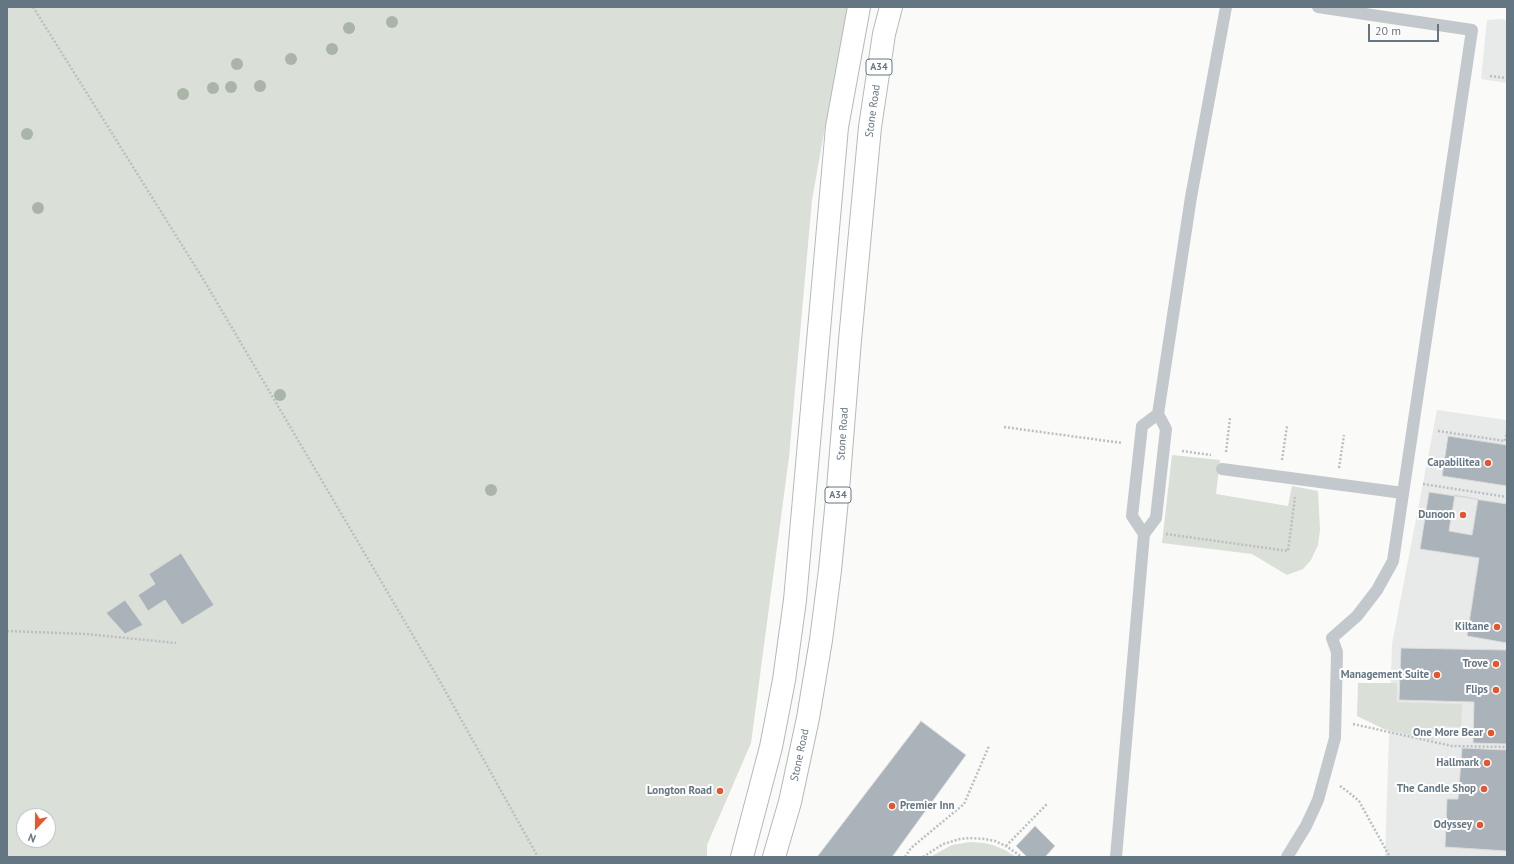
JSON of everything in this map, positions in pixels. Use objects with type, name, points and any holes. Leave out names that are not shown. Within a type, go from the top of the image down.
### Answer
[{"type":"highway","points":[[742,857],[771,747],[784,680],[795,600],[837,128],[858,7]]},
{"type":"highway","name":"Stone Road","points":[[774,857],[790,802],[806,726],[822,632],[838,489],[870,127],[884,34],[891,7]]},
{"type":"lane","points":[[1116,857],[1144,534],[1156,518],[1166,429],[1158,414],[1191,197],[1226,7]]},
{"type":"lane","points":[[1287,857],[1306,826],[1318,800],[1335,738],[1337,710],[1337,652],[1332,638],[1357,616],[1377,590],[1393,561],[1472,30],[1318,7]]},
{"type":"lane","points":[[1144,534],[1132,516],[1142,426],[1158,414]]},
{"type":"lane","points":[[1222,469],[1403,493]]},
{"type":"path","points":[[33,7],[213,296],[438,678],[538,857]]},
{"type":"path","points":[[1490,76],[1507,78]]},
{"type":"path","points":[[1226,457],[1230,418]]},
{"type":"path","points":[[1281,464],[1287,426]]},
{"type":"path","points":[[1004,427],[1140,445]]},
{"type":"path","points":[[1438,431],[1505,441],[1507,431]]},
{"type":"path","points":[[1338,472],[1344,435]]},
{"type":"path","points":[[1164,448],[1218,456]]},
{"type":"path","points":[[1159,533],[1288,551],[1297,479]]},
{"type":"path","points":[[1431,485],[1507,497]]},
{"type":"path","points":[[7,631],[86,634],[176,643]]},
{"type":"path","points":[[1352,673],[1400,672]]},
{"type":"path","points":[[1349,724],[1452,746],[1507,747]]},
{"type":"path","points":[[905,857],[911,848],[964,804],[990,746]]},
{"type":"path","points":[[1335,783],[1348,790],[1358,801],[1390,857]]},
{"type":"path","points":[[1006,846],[1047,804]]},
{"type":"path","points":[[923,857],[942,844],[960,838],[985,838],[1006,846],[1022,857]]},
{"type":"shaded area","points":[[7,7],[848,7],[812,200],[789,457],[751,743],[707,845],[707,857],[7,857]]},
{"type":"shaded area","points":[[1487,20],[1507,20],[1507,83],[1481,79]]},
{"type":"shaded area","points":[[1437,410],[1506,420],[1507,417],[1507,857],[1385,857],[1392,644]]},
{"type":"shaded area","points":[[1172,455],[1220,460],[1216,494],[1288,506],[1292,486],[1318,491],[1320,530],[1318,545],[1311,560],[1303,569],[1287,575],[1252,554],[1162,543]]},
{"type":"shaded area","points":[[1358,683],[1397,683],[1397,702],[1462,704],[1461,727],[1435,726],[1434,740],[1384,729],[1357,716]]},
{"type":"shaded area","points":[[970,842],[993,845],[1016,857],[930,857],[952,845]]},
{"type":"building","points":[[1448,436],[1507,445],[1507,486],[1442,476]]},
{"type":"building","points":[[1429,492],[1507,504],[1507,643],[1467,636],[1479,558],[1420,549]]},
{"type":"building","name":"Dunoon","points":[[1455,495],[1478,499],[1472,535],[1449,531]]},
{"type":"building","points":[[181,553],[214,605],[182,625],[165,600],[148,611],[138,595],[155,584],[149,574]]},
{"type":"building","points":[[125,600],[143,625],[125,634],[106,613]]},
{"type":"building","points":[[1401,648],[1507,650],[1507,744],[1473,743],[1474,702],[1399,700]]},
{"type":"building","name":"Premier Inn","points":[[921,721],[966,755],[892,857],[817,857]]},
{"type":"building","points":[[1462,748],[1507,750],[1507,851],[1445,847],[1447,799],[1458,799]]},
{"type":"building","points":[[1035,826],[1055,846],[1045,857],[1027,857],[1016,846]]},
{"type":"place","name":"Capabilitea","points":[[1488,463]]},
{"type":"place","name":"Dunoon","points":[[1463,515]]},
{"type":"place","name":"Kiltane","points":[[1497,627]]},
{"type":"place","name":"Trove","points":[[1496,664]]},
{"type":"place","name":"Management Suite","points":[[1437,675]]},
{"type":"place","name":"Flips","points":[[1496,690]]},
{"type":"place","name":"One More Bear","points":[[1491,733]]},
{"type":"place","name":"Hallmark","points":[[1487,763]]},
{"type":"place","name":"The Candle Shop","points":[[1484,789]]},
{"type":"place","name":"Longton Road","points":[[720,791]]},
{"type":"place","name":"Premier Inn","points":[[892,806]]},
{"type":"place","name":"Odyssey","points":[[1480,825]]}]
